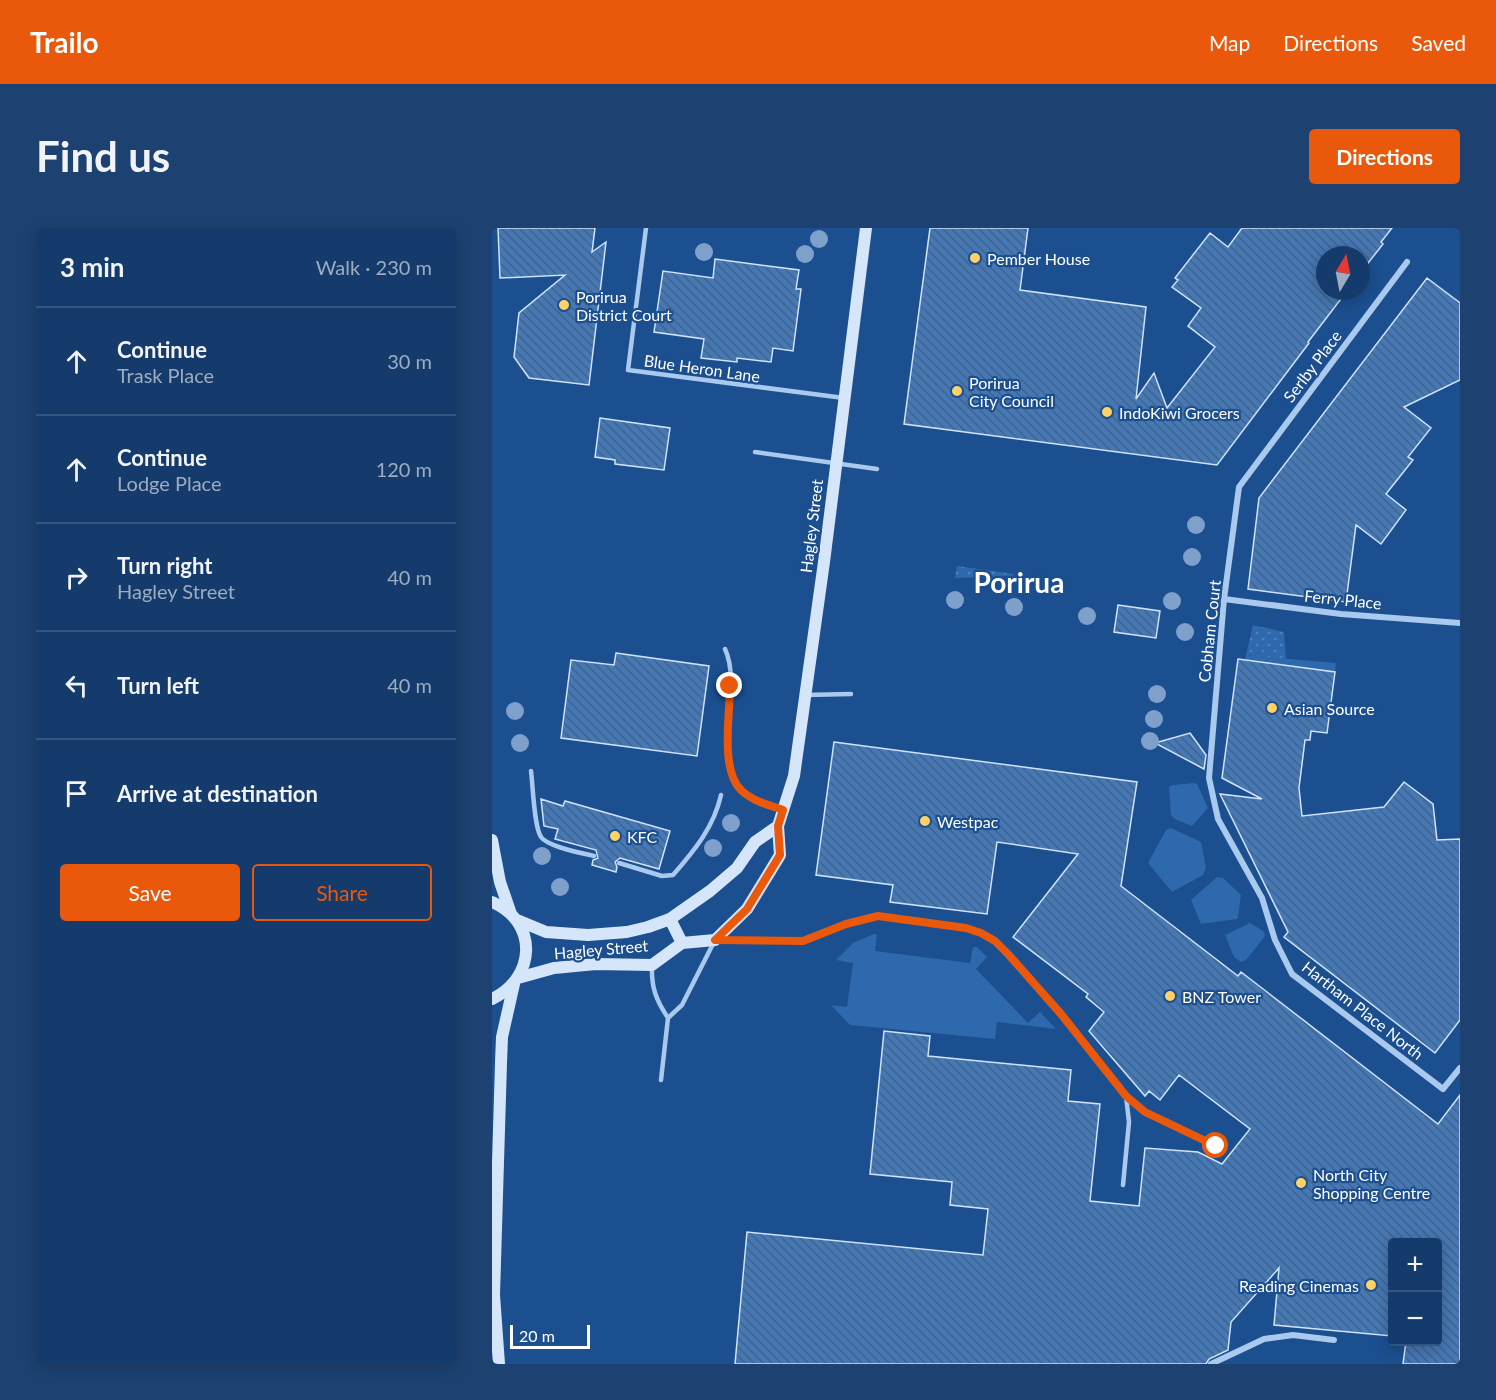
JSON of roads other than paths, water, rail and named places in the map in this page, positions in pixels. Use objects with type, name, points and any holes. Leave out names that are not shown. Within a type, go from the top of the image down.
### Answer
[{"type":"street","name":"Hagley Street","points":[[492,999],[516,981],[554,968],[596,964],[652,964],[682,943],[715,940],[747,909],[780,855],[778,826],[794,777],[866,228]]},
{"type":"street","name":"Serlby Place","points":[[1239,487],[1407,262]]},
{"type":"street","name":"Cobham Court","points":[[1209,778],[1224,599],[1239,487]]},
{"type":"street","name":"Ferry Place","points":[[1224,599],[1341,614],[1460,623]]},
{"type":"street","name":"Hartham Place North","points":[[1209,778],[1218,819],[1262,898],[1275,940],[1292,974],[1443,1089],[1460,1068]]},
{"type":"street","name":"Hagley Street","points":[[492,902],[503,907],[514,917],[546,932],[588,935],[627,932],[670,919],[710,891],[737,868],[755,842],[778,826]]},
{"type":"street","points":[[492,840],[500,882],[514,917],[522,929],[526,949],[523,969],[516,981],[502,1037],[494,1295],[499,1364]]},
{"type":"street","points":[[670,919],[682,943]]},
{"type":"street","points":[[1211,1364],[1264,1339],[1293,1335],[1334,1340]]},
{"type":"lane","name":"Blue Heron Lane","points":[[646,228],[628,370],[844,398]]},
{"type":"lane","points":[[755,452],[877,469]]},
{"type":"lane","points":[[725,649],[732,669],[728,762],[736,783],[742,791],[754,799],[783,810]]},
{"type":"lane","points":[[805,695],[850,693]]},
{"type":"lane","points":[[531,771],[537,825],[541,838],[550,844],[594,856]]},
{"type":"lane","points":[[619,863],[662,876],[673,875],[696,848],[717,812],[721,795]]},
{"type":"lane","points":[[668,1018],[682,1005],[715,940],[803,941],[846,924],[878,916],[966,928],[995,941],[1008,954],[1061,1014],[1126,1096],[1145,1112],[1216,1146]]},
{"type":"lane","points":[[652,964],[651,978],[657,1001],[668,1018],[661,1080]]},
{"type":"lane","points":[[1124,1185],[1130,1122],[1126,1096]]},
{"type":"place","name":"Pember House","points":[[975,258]]},
{"type":"place","name":"Porirua District Court","points":[[564,305]]},
{"type":"place","name":"Porirua City Council","points":[[957,391]]},
{"type":"place","name":"IndoKiwi Grocers","points":[[1107,412]]},
{"type":"place","name":"Asian Source","points":[[1272,708]]},
{"type":"place","name":"Westpac","points":[[925,821]]},
{"type":"place","name":"KFC","points":[[615,836]]},
{"type":"place","name":"BNZ Tower","points":[[1170,996]]},
{"type":"place","name":"North City Shopping Centre","points":[[1301,1183]]},
{"type":"place","name":"Reading Cinemas","points":[[1371,1285]]},
{"type":"district","name":"Porirua","points":[[1019,582]]}]
